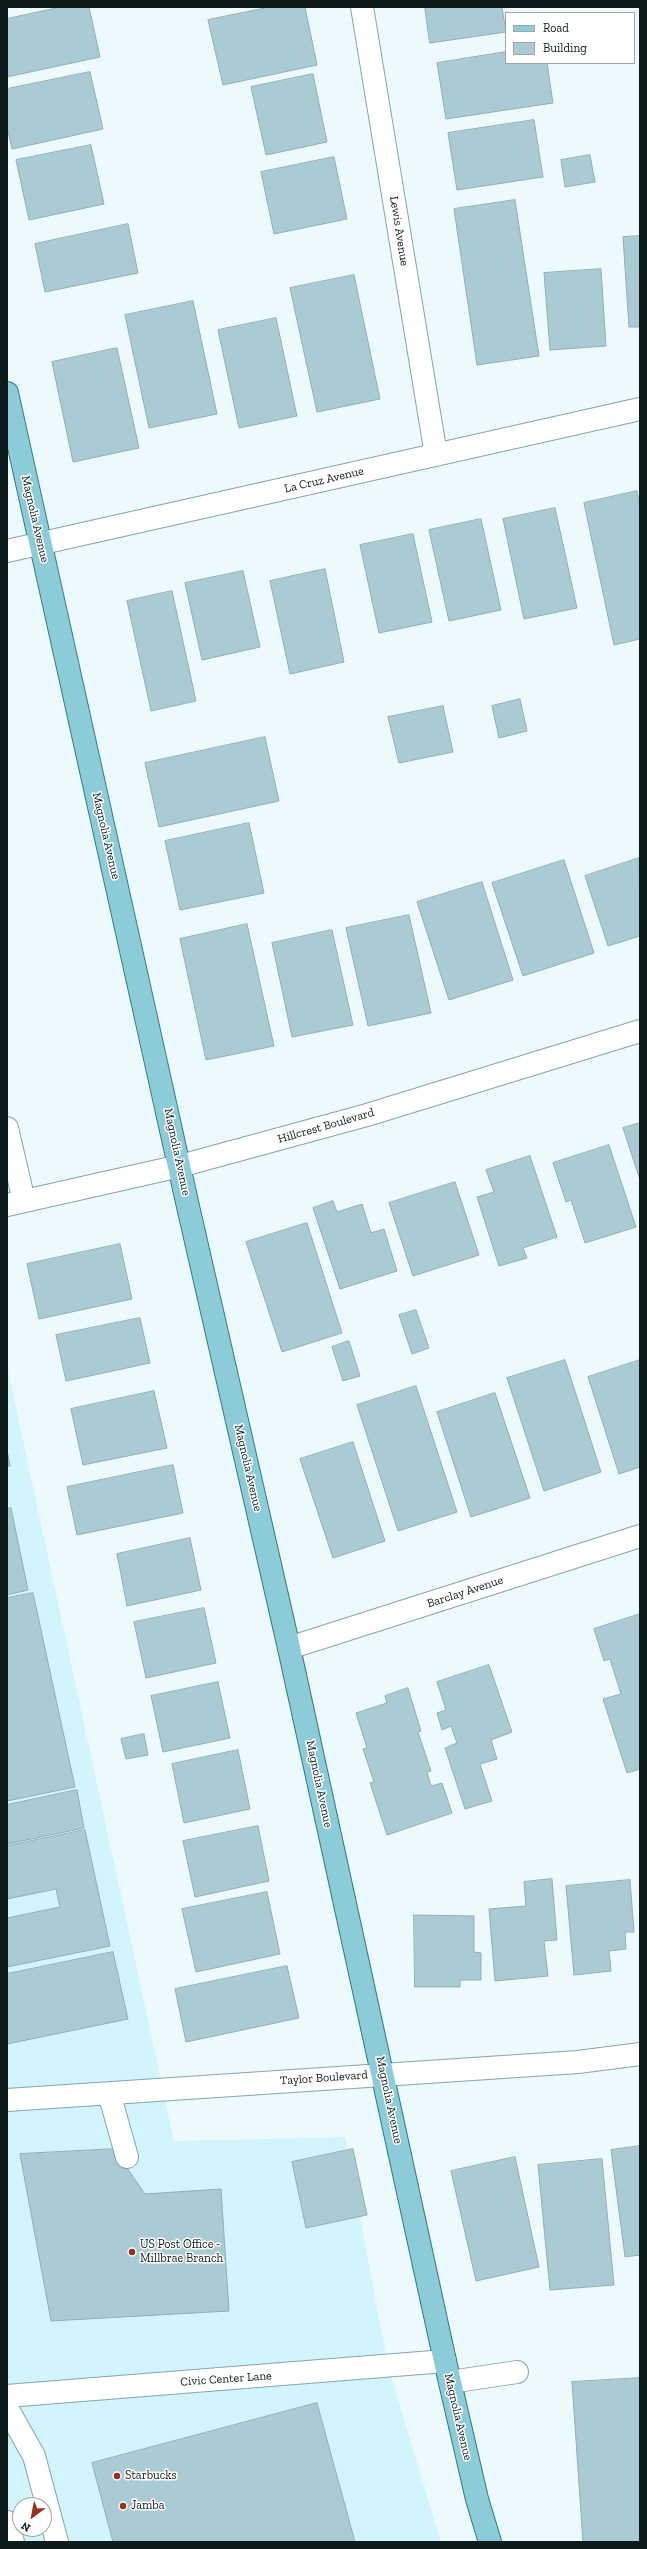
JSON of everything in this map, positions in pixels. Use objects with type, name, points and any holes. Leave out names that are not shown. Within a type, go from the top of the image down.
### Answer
[{"type":"main road","name":"Magnolia Avenue","points":[[7,393],[289,1648],[447,2372],[477,2499],[490,2542]]},
{"type":"street","name":"Lewis Avenue","points":[[362,7],[436,455]]},
{"type":"street","name":"La Cruz Avenue","points":[[7,551],[640,409]]},
{"type":"street","name":"Hillcrest Boulevard","points":[[16,1203],[180,1166],[366,1115],[640,1031]]},
{"type":"street","points":[[7,1128],[16,1203]]},
{"type":"street","name":"Barclay Avenue","points":[[289,1648],[640,1536]]},
{"type":"street","name":"Taylor Boulevard","points":[[7,2100],[578,2062],[640,2054]]},
{"type":"street","points":[[109,2093],[127,2157]]},
{"type":"street","name":"Civic Center Lane","points":[[7,2396],[342,2370],[517,2372]]},
{"type":"street","points":[[7,2408],[34,2456],[57,2542]]},
{"type":"street","points":[[7,2522],[12,2542]]},
{"type":"shaded area","points":[[7,1366],[174,2141],[345,2137],[388,2366],[441,2542],[7,2542]]},
{"type":"building","points":[[61,7],[89,7],[100,57],[7,77],[7,19]]},
{"type":"building","points":[[270,7],[305,7],[317,65],[223,85],[208,20]]},
{"type":"building","points":[[425,7],[502,7],[505,32],[430,43]]},
{"type":"building","points":[[505,52],[505,64],[547,64],[553,103],[446,119],[437,63]]},
{"type":"building","points":[[90,72],[103,129],[12,149],[7,127],[7,89]]},
{"type":"building","points":[[313,74],[327,142],[266,155],[251,87]]},
{"type":"building","points":[[534,120],[543,177],[457,190],[448,133]]},
{"type":"building","points":[[91,145],[104,204],[29,220],[16,160]]},
{"type":"building","points":[[590,155],[595,182],[565,187],[561,160]]},
{"type":"building","points":[[334,157],[347,219],[274,234],[261,172]]},
{"type":"building","points":[[515,200],[539,356],[477,365],[454,209]]},
{"type":"building","points":[[128,224],[138,273],[45,292],[35,244]]},
{"type":"building","points":[[640,236],[640,327],[629,327],[623,237]]},
{"type":"building","points":[[601,269],[606,346],[550,350],[544,273]]},
{"type":"building","points":[[354,275],[380,399],[317,412],[290,288]]},
{"type":"building","points":[[193,301],[217,414],[149,428],[125,315]]},
{"type":"building","points":[[276,318],[297,416],[239,428],[218,330]]},
{"type":"building","points":[[117,348],[139,448],[73,462],[52,362]]},
{"type":"building","points":[[637,491],[640,506],[640,639],[614,645],[584,503]]},
{"type":"building","points":[[555,508],[577,608],[524,619],[503,519]]},
{"type":"building","points":[[481,519],[501,610],[449,621],[429,530]]},
{"type":"building","points":[[413,534],[432,622],[379,633],[360,545]]},
{"type":"building","points":[[325,569],[344,662],[290,674],[270,581]]},
{"type":"building","points":[[243,571],[260,647],[202,660],[185,583]]},
{"type":"building","points":[[172,591],[196,701],[151,711],[127,601]]},
{"type":"building","points":[[520,699],[527,731],[499,738],[492,706]]},
{"type":"building","points":[[443,706],[453,752],[399,763],[388,717]]},
{"type":"building","points":[[265,737],[279,801],[159,827],[145,763]]},
{"type":"building","points":[[249,823],[264,893],[180,910],[165,841]]},
{"type":"building","points":[[639,858],[640,936],[608,946],[585,876]]},
{"type":"building","points":[[564,860],[594,953],[523,976],[492,883]]},
{"type":"building","points":[[482,882],[513,980],[449,1000],[417,902]]},
{"type":"building","points":[[409,915],[431,1013],[368,1026],[346,928]]},
{"type":"building","points":[[247,924],[274,1046],[206,1060],[180,939]]},
{"type":"building","points":[[332,930],[353,1025],[292,1037],[272,943]]},
{"type":"building","points":[[640,1123],[640,1180],[623,1128]]},
{"type":"building","points":[[609,1145],[636,1227],[585,1243],[571,1200],[566,1202],[553,1163]]},
{"type":"building","points":[[530,1156],[557,1237],[523,1248],[527,1258],[499,1266],[477,1197],[494,1192],[486,1170]]},
{"type":"building","points":[[455,1182],[479,1255],[413,1276],[389,1203]]},
{"type":"building","points":[[333,1201],[337,1212],[362,1204],[371,1233],[384,1229],[397,1271],[340,1289],[313,1208]]},
{"type":"building","points":[[307,1223],[342,1333],[282,1352],[246,1242]]},
{"type":"building","points":[[120,1244],[132,1299],[39,1319],[27,1264]]},
{"type":"building","points":[[416,1310],[429,1348],[412,1354],[399,1315]]},
{"type":"building","points":[[140,1318],[150,1363],[66,1381],[56,1335]]},
{"type":"building","points":[[349,1341],[360,1376],[343,1381],[332,1347]]},
{"type":"building","points":[[565,1360],[601,1472],[544,1491],[507,1378]]},
{"type":"building","points":[[640,1360],[640,1467],[619,1474],[588,1377]]},
{"type":"building","points":[[416,1386],[457,1512],[398,1531],[357,1405]]},
{"type":"building","points":[[154,1391],[167,1448],[83,1465],[71,1409]]},
{"type":"building","points":[[495,1393],[530,1498],[471,1517],[437,1412]]},
{"type":"building","points":[[353,1442],[385,1541],[333,1558],[300,1459]]},
{"type":"building","points":[[7,1450],[10,1466],[7,1466]]},
{"type":"building","points":[[173,1465],[183,1513],[77,1535],[67,1487]]},
{"type":"building","points":[[11,1508],[28,1590],[7,1595],[7,1509]]},
{"type":"building","points":[[190,1538],[201,1590],[127,1606],[117,1554]]},
{"type":"building","points":[[33,1593],[75,1787],[7,1801],[7,1598]]},
{"type":"building","points":[[204,1608],[216,1663],[146,1678],[134,1622]]},
{"type":"building","points":[[640,1614],[640,1769],[627,1773],[603,1699],[621,1694],[610,1659],[604,1661],[594,1629]]},
{"type":"building","points":[[489,1665],[512,1732],[491,1740],[497,1759],[480,1764],[492,1801],[465,1809],[445,1748],[457,1743],[451,1726],[442,1730],[437,1713],[446,1710],[437,1682]]},
{"type":"building","points":[[218,1682],[230,1738],[163,1752],[151,1696]]},
{"type":"building","points":[[408,1688],[421,1731],[418,1732],[431,1771],[427,1772],[431,1786],[442,1783],[452,1813],[387,1835],[370,1783],[374,1782],[363,1749],[367,1748],[356,1713],[387,1703],[385,1696]]},
{"type":"building","points":[[144,1734],[148,1755],[126,1759],[121,1739]]},
{"type":"building","points":[[238,1750],[250,1809],[184,1823],[172,1764]]},
{"type":"building","points":[[77,1790],[84,1828],[7,1844],[7,1805]]},
{"type":"building","points":[[258,1826],[269,1881],[195,1897],[183,1841]]},
{"type":"building","points":[[85,1830],[110,1946],[7,1967],[7,1918],[60,1907],[56,1889],[7,1899],[7,1846]]},
{"type":"building","points":[[552,1879],[557,1940],[544,1941],[548,1976],[495,1981],[489,1909],[526,1906],[524,1882]]},
{"type":"building","points":[[630,1880],[634,1932],[625,1932],[626,1949],[609,1951],[611,1971],[574,1975],[566,1886]]},
{"type":"building","points":[[267,1892],[280,1954],[196,1972],[182,1909]]},
{"type":"building","points":[[414,1915],[474,1916],[474,1952],[481,1953],[481,1980],[460,1980],[460,1987],[415,1987]]},
{"type":"building","points":[[113,1952],[128,2019],[7,2044],[7,1974]]},
{"type":"building","points":[[287,1966],[299,2018],[186,2042],[175,1989]]},
{"type":"building","points":[[640,2146],[640,2255],[625,2257],[611,2150]]},
{"type":"building","name":"US Post Office - Millbrae Branch","points":[[114,2149],[145,2194],[221,2189],[229,2311],[51,2321],[20,2154]]},
{"type":"building","points":[[353,2149],[367,2215],[306,2228],[292,2162]]},
{"type":"building","points":[[515,2157],[539,2267],[476,2281],[451,2171]]},
{"type":"building","points":[[602,2159],[614,2285],[550,2290],[538,2165]]},
{"type":"building","points":[[640,2378],[640,2542],[583,2542],[572,2382]]},
{"type":"building","points":[[317,2403],[355,2542],[113,2542],[92,2463]]},
{"type":"place","name":"US Post Office - Millbrae Branch","points":[[132,2252]]},
{"type":"place","name":"Starbucks","points":[[117,2476]]},
{"type":"place","name":"Jamba","points":[[123,2506]]}]
